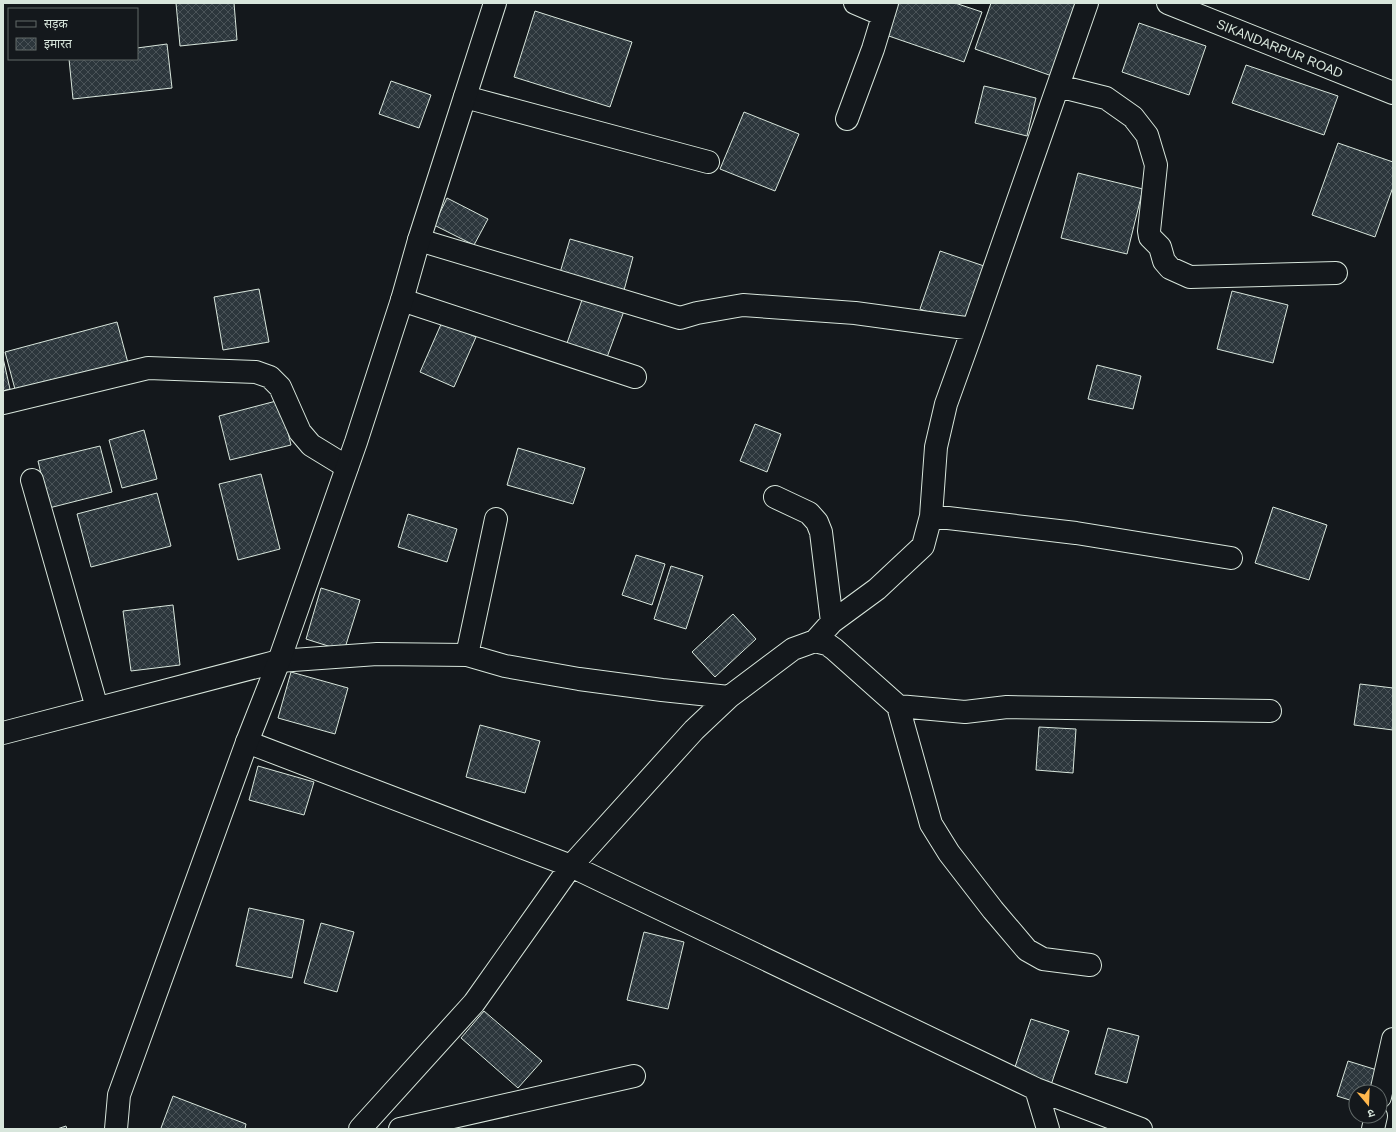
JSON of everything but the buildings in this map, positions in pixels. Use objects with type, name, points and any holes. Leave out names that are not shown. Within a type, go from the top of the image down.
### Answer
[{"type":"street","points":[[116,1129],[119,1095],[247,742],[279,661],[347,467],[402,300],[419,240],[495,3]]},
{"type":"street","points":[[847,119],[885,9],[855,3]]},
{"type":"street","points":[[815,642],[832,622],[876,589],[923,546],[931,516],[936,447],[946,404],[1087,3]]},
{"type":"street","name":"SIKANDARPUR ROAD","points":[[1168,3],[1393,93]]},
{"type":"street","points":[[1058,86],[1106,98],[1133,117],[1147,135],[1156,165],[1148,231],[1150,236],[1160,247],[1164,261],[1170,268],[1190,277],[1336,273]]},
{"type":"street","points":[[465,98],[708,162]]},
{"type":"street","points":[[419,240],[680,318],[697,313],[743,305],[855,313],[973,330]]},
{"type":"street","points":[[402,300],[635,377]]},
{"type":"street","points":[[3,403],[148,368],[256,372],[270,377],[280,387],[300,432],[310,445],[347,467]]},
{"type":"street","points":[[32,480],[98,708]]},
{"type":"street","points":[[775,497],[809,513],[817,522],[820,532],[832,622]]},
{"type":"street","points":[[931,516],[1076,533],[1231,558]]},
{"type":"street","points":[[467,655],[496,519]]},
{"type":"street","points":[[360,1129],[474,1003],[571,866],[694,730],[729,698],[793,649],[815,642],[827,644],[834,649],[898,706],[931,824],[949,853],[993,910],[1027,950],[1044,959],[1090,965]]},
{"type":"street","points":[[3,732],[279,661],[377,654],[467,655],[505,666],[579,679],[729,698]]},
{"type":"street","points":[[898,706],[965,712],[1007,707],[1270,711]]},
{"type":"street","points":[[247,742],[571,866],[1036,1089],[1141,1129]]},
{"type":"street","points":[[1383,1084],[1393,1039]]},
{"type":"street","points":[[400,1129],[634,1076]]},
{"type":"street","points":[[1036,1089],[1048,1129]]}]
